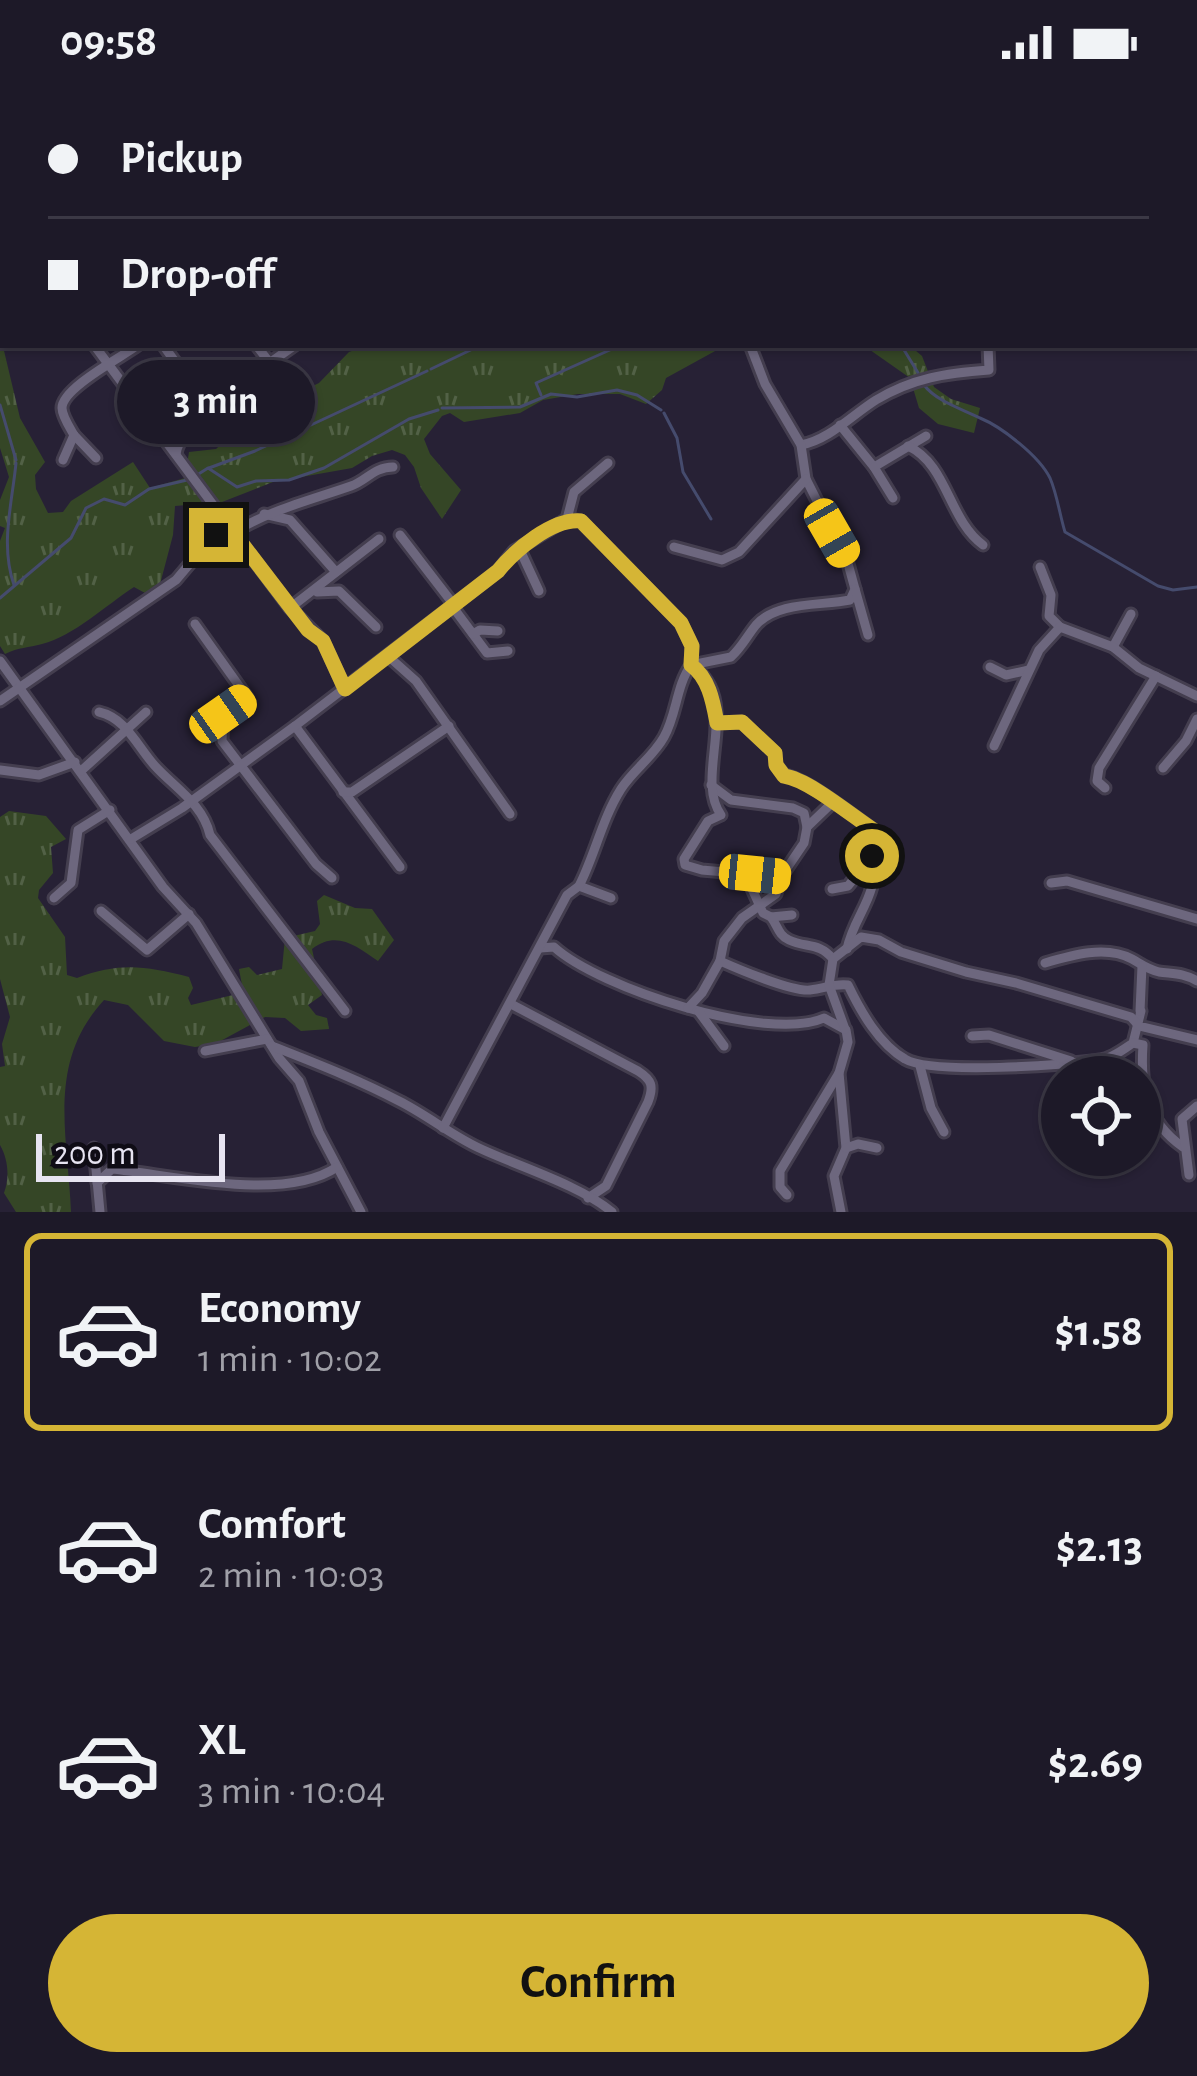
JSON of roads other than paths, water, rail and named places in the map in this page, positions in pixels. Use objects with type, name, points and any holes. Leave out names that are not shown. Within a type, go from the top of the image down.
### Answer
[{"type":"street","points":[[96,348],[290,608],[323,641],[345,689]]},
{"type":"street","points":[[96,458],[74,435],[62,410],[63,401],[84,380],[134,348]]},
{"type":"street","points":[[166,348],[210,410]]},
{"type":"street","points":[[258,348],[270,363]]},
{"type":"street","points":[[176,454],[182,435],[291,348]]},
{"type":"street","points":[[751,348],[765,384],[801,445],[806,479],[847,560],[868,634]]},
{"type":"street","points":[[801,445],[815,442],[878,399],[921,377],[988,370],[988,348]]},
{"type":"street","points":[[840,424],[893,498]]},
{"type":"street","points":[[63,460],[74,435]]},
{"type":"street","points":[[874,467],[926,436]]},
{"type":"street","points":[[908,446],[931,461],[967,533],[983,544]]},
{"type":"street","points":[[567,519],[574,492],[608,463]]},
{"type":"street","points":[[0,701],[161,591],[216,535],[264,514],[359,484],[383,467],[393,467]]},
{"type":"street","points":[[674,547],[722,560],[739,552],[806,479]]},
{"type":"street","points":[[264,514],[290,520],[336,572]]},
{"type":"street","points":[[130,839],[192,801],[345,689],[498,571],[514,551],[567,519],[581,521],[681,623],[692,646],[691,665],[664,737],[647,763],[623,785],[579,886],[567,895],[443,1128]]},
{"type":"street","points":[[400,536],[487,653],[508,651]]},
{"type":"street","points":[[290,608],[379,539]]},
{"type":"street","points":[[520,550],[539,591]]},
{"type":"street","points":[[1040,567],[1052,595],[1049,616]]},
{"type":"street","points":[[691,665],[731,657],[759,621],[815,602],[850,600],[855,589]]},
{"type":"street","points":[[312,593],[339,591],[376,627]]},
{"type":"street","points":[[1034,606],[1060,628],[1113,647],[1197,696]]},
{"type":"street","points":[[1113,647],[1131,614]]},
{"type":"street","points":[[195,624],[247,697],[223,714],[222,741],[316,864],[332,878]]},
{"type":"street","points":[[994,746],[1039,650],[1060,628]]},
{"type":"street","points":[[472,634],[498,631]]},
{"type":"street","points":[[388,656],[416,681],[511,814]]},
{"type":"street","points":[[0,661],[224,964],[269,1042],[299,1081],[361,1212]]},
{"type":"street","points":[[691,665],[701,672],[713,700],[717,723],[711,784],[721,815],[709,821],[684,859],[686,865],[781,877]]},
{"type":"street","points":[[989,667],[1006,675],[1028,670]]},
{"type":"street","points":[[1105,788],[1097,781],[1099,767],[1156,676]]},
{"type":"street","points":[[99,712],[128,729],[156,767],[192,801],[207,821],[210,835],[345,1011]]},
{"type":"street","points":[[0,770],[39,775],[78,767],[146,712]]},
{"type":"street","points":[[1163,768],[1197,719]]},
{"type":"street","points":[[717,723],[742,722],[775,753],[784,776],[794,777],[845,808],[889,840],[884,854],[872,856],[872,896],[847,949]]},
{"type":"street","points":[[295,726],[400,867]]},
{"type":"street","points":[[343,791],[352,793],[449,726]]},
{"type":"street","points":[[691,1008],[720,961],[724,941],[742,918],[776,894],[781,877],[804,843],[807,827],[803,814],[794,808],[746,805],[730,800],[711,784]]},
{"type":"street","points":[[807,827],[832,803]]},
{"type":"street","points":[[54,898],[71,883],[77,830],[110,810]]},
{"type":"street","points":[[832,889],[848,886],[870,869]]},
{"type":"street","points":[[755,874],[752,889],[759,907],[779,933],[792,942],[819,946],[833,959]]},
{"type":"street","points":[[1051,883],[1067,881],[1197,919]]},
{"type":"street","points":[[579,886],[611,898]]},
{"type":"street","points":[[101,911],[147,950],[189,914]]},
{"type":"street","points":[[771,917],[792,915]]},
{"type":"street","points":[[856,924],[862,937]]},
{"type":"street","points":[[549,932],[554,946],[583,969],[671,1005],[760,1021],[799,1024],[824,1018],[846,1030]]},
{"type":"street","points":[[787,1195],[780,1187],[780,1171],[838,1073],[848,1042],[829,985],[833,959],[862,937],[1197,1040]]},
{"type":"street","points":[[540,948],[554,946]]},
{"type":"street","points":[[1045,963],[1111,952],[1156,971],[1185,974],[1197,981]]},
{"type":"street","points":[[720,961],[792,988],[811,991],[848,985],[887,1045],[920,1066],[1041,1066]]},
{"type":"street","points":[[1133,1043],[1141,1011],[1142,966]]},
{"type":"street","points":[[1144,981],[1156,971]]},
{"type":"street","points":[[511,1004],[651,1082],[648,1102],[606,1186],[589,1204]]},
{"type":"street","points":[[691,1008],[724,1046]]},
{"type":"street","points":[[972,1036],[989,1035],[1054,1056]]},
{"type":"street","points":[[205,1051],[269,1042],[338,1070],[485,1151],[511,1158],[589,1204],[612,1212]]},
{"type":"street","points":[[1109,1056],[1133,1043],[1143,1046],[1149,1112],[1184,1147]]},
{"type":"street","points":[[920,1066],[931,1108],[944,1132]]},
{"type":"street","points":[[838,1073],[846,1148],[834,1176],[841,1212]]},
{"type":"street","points":[[1162,1127],[1197,1106]]},
{"type":"street","points":[[1182,1119],[1189,1174]]},
{"type":"street","points":[[846,1148],[858,1144],[877,1148]]},
{"type":"street","points":[[94,1148],[100,1212]]},
{"type":"street","points":[[97,1183],[112,1169],[218,1183],[305,1182],[337,1167]]},
{"type":"waterway","points":[[431,369],[475,348]]},
{"type":"waterway","points":[[541,395],[536,383],[614,348]]},
{"type":"waterway","points":[[903,348],[920,376]]},
{"type":"waterway","points":[[209,468],[427,371]]},
{"type":"waterway","points":[[924,385],[942,400],[999,428],[1038,461],[1052,484],[1065,532],[1158,586],[1173,590],[1197,587]]},
{"type":"waterway","points":[[442,408],[520,407],[551,394],[577,397],[617,390],[637,395],[661,410]]},
{"type":"waterway","points":[[0,405],[16,460]]},
{"type":"waterway","points":[[197,475],[208,468],[237,487],[289,480],[324,468],[409,419],[438,410]]},
{"type":"waterway","points":[[664,413],[677,438],[683,472],[711,519]]},
{"type":"waterway","points":[[14,585],[7,540],[16,463]]},
{"type":"waterway","points":[[0,598],[71,538],[86,508],[104,499],[125,505],[149,489],[187,480]]}]
